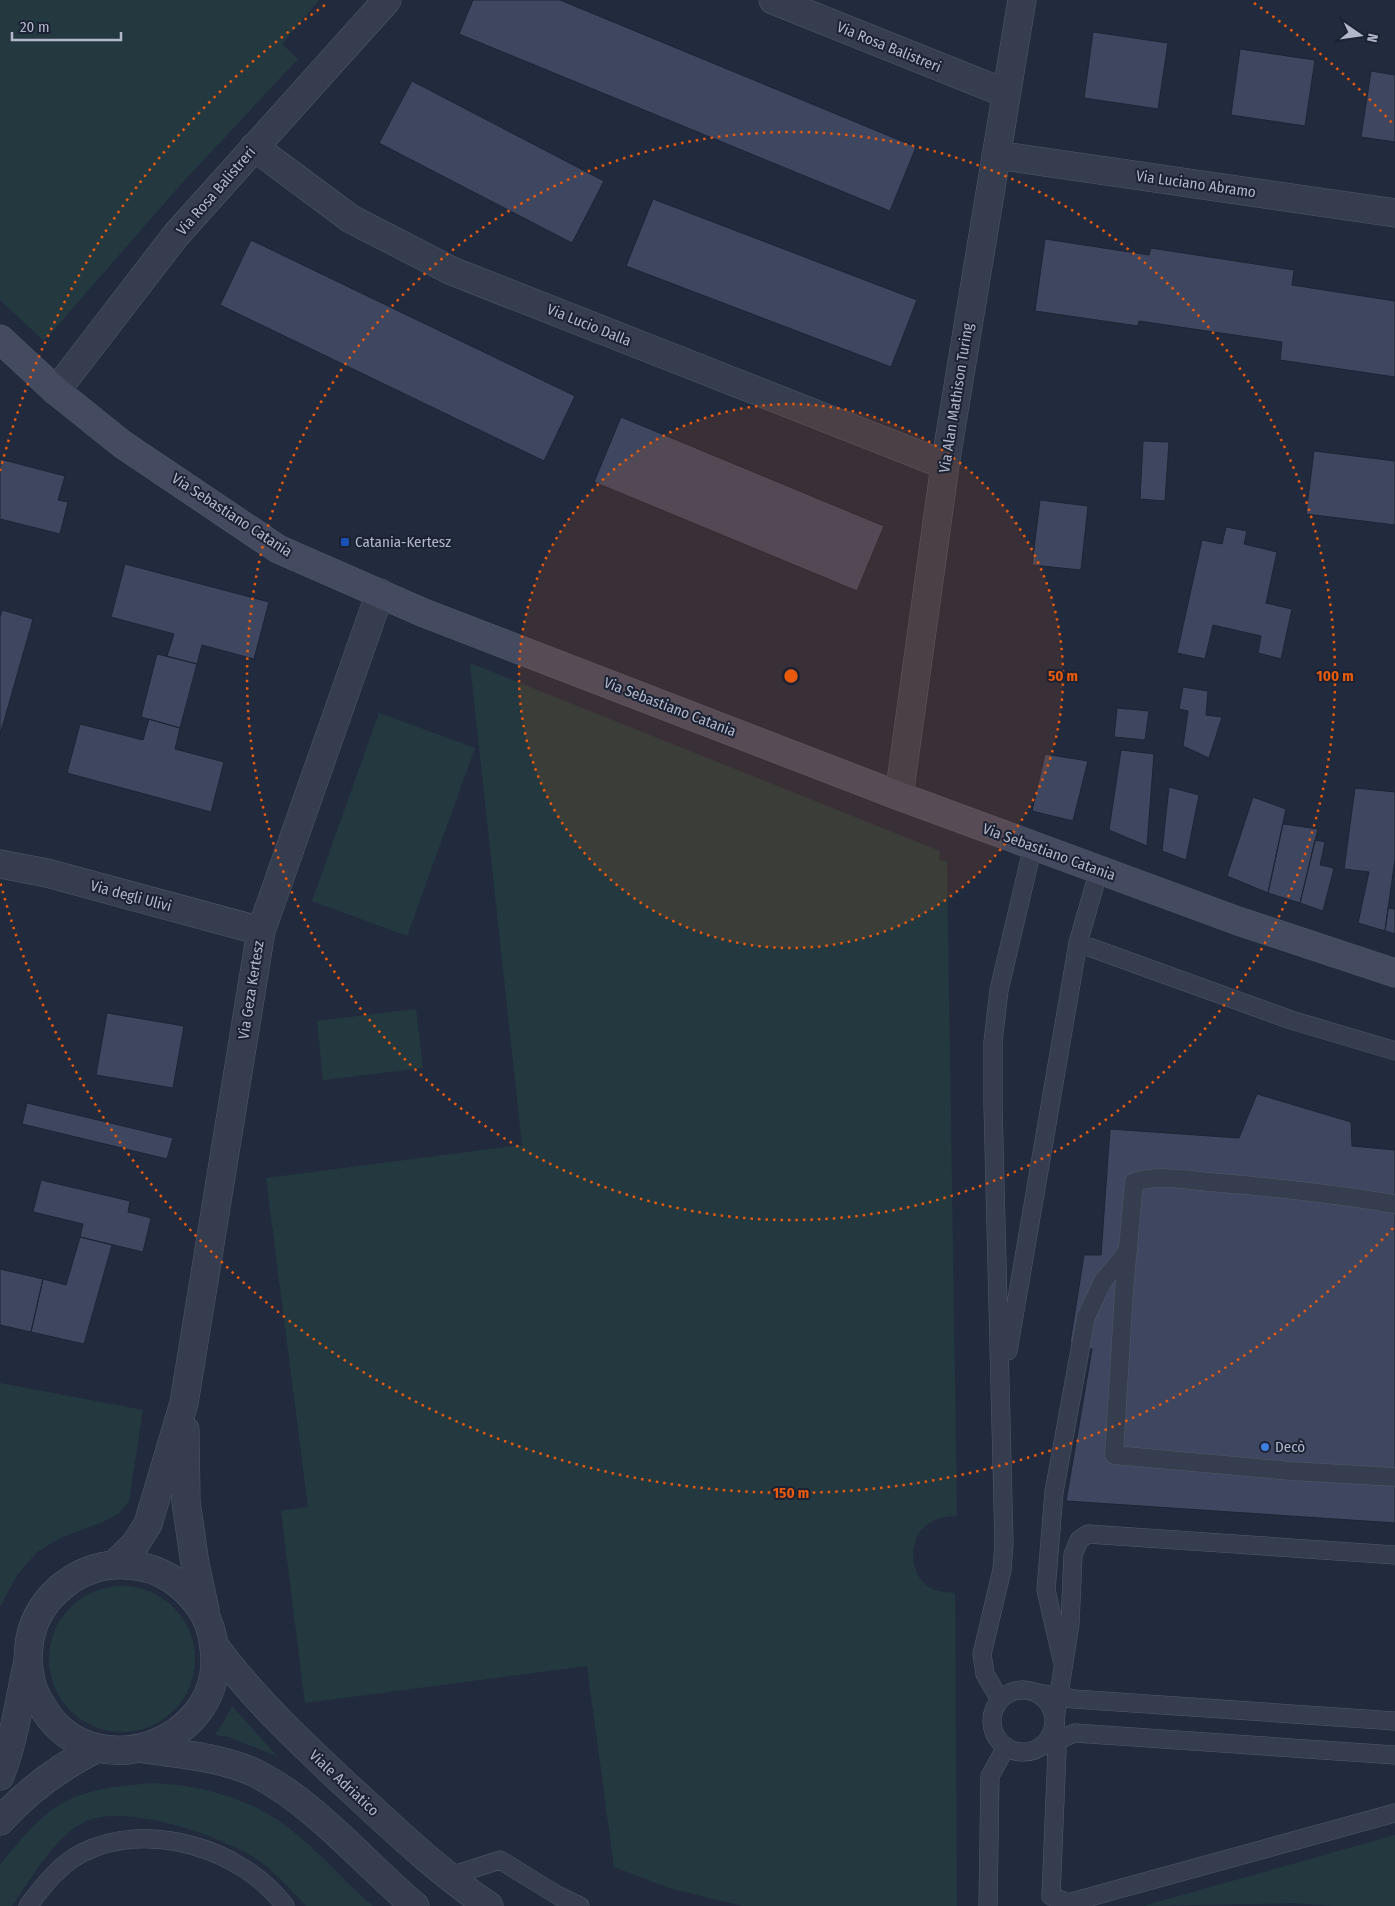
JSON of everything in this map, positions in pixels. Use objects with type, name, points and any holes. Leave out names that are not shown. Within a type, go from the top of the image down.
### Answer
[{"type":"main road","name":"Via Sebastiano Catania","points":[[0,339],[56,391],[122,444],[278,549],[424,613],[899,796],[1238,921],[1395,973]]},
{"type":"street","name":"Via Rosa Balistreri","points":[[56,391],[176,235],[387,0]]},
{"type":"street","name":"Via Rosa Balistreri","points":[[773,0],[1005,93]]},
{"type":"street","name":"Via Alan Mathison Turing","points":[[899,796],[945,465],[1005,93],[1022,0]]},
{"type":"street","name":"Via Lucio Dalla","points":[[254,147],[351,219],[452,271],[945,465]]},
{"type":"street","name":"Via Luciano Abramo","points":[[996,155],[1395,213]]},
{"type":"street","name":"Via Geza Kertesz","points":[[184,1403],[261,931],[380,593]]},
{"type":"street","name":"Via degli Ulivi","points":[[0,864],[47,873],[261,931]]},
{"type":"street","points":[[115,1564],[136,1542],[148,1524],[184,1403]]},
{"type":"street","points":[[28,1662],[32,1686],[42,1707],[57,1726],[75,1740],[98,1748],[120,1752],[144,1749],[165,1741],[184,1728],[199,1710],[210,1690],[213,1675],[211,1632],[194,1564],[186,1502],[184,1403]]},
{"type":"street","name":"Viale Adriatico","points":[[28,1662],[30,1639],[38,1616],[52,1596],[70,1580],[91,1569],[115,1564],[138,1565],[159,1572],[179,1584],[195,1600],[236,1675],[309,1750],[447,1877],[489,1906]]},
{"type":"street","points":[[0,1776],[28,1662]]},
{"type":"street","points":[[0,1821],[41,1782],[68,1763],[98,1748]]},
{"type":"street","points":[[144,1749],[226,1763],[253,1773],[281,1787],[306,1806],[384,1880],[415,1906]]},
{"type":"lane","points":[[1000,1700],[985,1674],[982,1654],[1002,1570],[1004,1543],[993,1105],[994,1042],[1001,980],[1032,846]]},
{"type":"lane","points":[[1001,1388],[1078,943],[1099,870]]},
{"type":"lane","points":[[1078,943],[1291,1020],[1395,1051]]},
{"type":"lane","points":[[1395,1204],[1312,1190],[1149,1177],[1134,1182],[1114,1455],[1291,1471],[1395,1477]]},
{"type":"lane","points":[[1064,1669],[1046,1590],[1054,1492],[1086,1318],[1103,1281],[1128,1251]]},
{"type":"lane","points":[[1395,1556],[1088,1534],[1079,1540],[1073,1555],[1070,1624],[1060,1698],[1049,1743],[1051,1896],[1068,1903],[1395,1813]]},
{"type":"lane","points":[[1395,1721],[1060,1698],[1021,1690],[1006,1694],[992,1714],[992,1729],[995,1736],[1006,1747],[1019,1752],[1035,1750],[1075,1733],[1395,1755]]},
{"type":"lane","points":[[1037,1693],[1049,1704],[1055,1719]]},
{"type":"lane","points":[[988,1906],[990,1776],[1006,1747]]},
{"type":"lane","points":[[28,1906],[48,1879],[81,1853],[108,1842],[130,1840],[164,1841],[228,1858],[263,1882],[285,1906]]},
{"type":"lane","points":[[447,1877],[500,1860],[557,1895],[580,1906]]},
{"type":"green space","points":[[0,0],[319,0],[282,44],[298,59],[182,183],[44,341],[0,300]]},
{"type":"green space","points":[[470,663],[940,851],[939,860],[947,862],[957,1516],[939,1518],[924,1527],[918,1534],[913,1552],[916,1571],[927,1586],[937,1591],[955,1593],[957,1906],[743,1906],[669,1888],[614,1867],[587,1666],[305,1703],[281,1511],[308,1507],[266,1178],[522,1145]]},
{"type":"green space","points":[[379,713],[475,748],[407,936],[312,901]]},
{"type":"green space","points":[[416,1009],[423,1068],[323,1080],[317,1021]]},
{"type":"green space","points":[[0,1383],[143,1410],[129,1501],[118,1514],[60,1538],[37,1552],[17,1575],[0,1607]]},
{"type":"green space","points":[[122,1586],[150,1592],[174,1607],[189,1631],[195,1659],[189,1687],[174,1711],[150,1726],[122,1732],[94,1726],[70,1711],[55,1687],[49,1659],[55,1631],[70,1607],[94,1592]]},
{"type":"green space","points":[[232,1706],[277,1756],[229,1737],[215,1735]]},
{"type":"green space","points":[[153,1783],[186,1786],[219,1793],[265,1812],[303,1840],[373,1906],[306,1906],[266,1866],[234,1847],[215,1838],[170,1824],[124,1816],[103,1817],[86,1821],[75,1828],[54,1847],[12,1906],[0,1906],[1,1864],[48,1813],[63,1803],[93,1791]]},
{"type":"green space","points":[[1395,1835],[1395,1906],[1333,1906],[1293,1903],[1143,1906]]},
{"type":"building","points":[[473,0],[560,0],[916,147],[890,211],[459,34]]},
{"type":"building","points":[[1093,32],[1168,43],[1158,109],[1084,98]]},
{"type":"building","points":[[1240,49],[1315,60],[1305,126],[1231,115]]},
{"type":"building","points":[[1371,71],[1395,75],[1395,142],[1361,137]]},
{"type":"building","points":[[412,81],[604,181],[572,243],[379,143]]},
{"type":"building","points":[[653,199],[917,300],[891,367],[626,266]]},
{"type":"building","points":[[1045,239],[1149,255],[1151,248],[1294,270],[1292,285],[1395,301],[1395,377],[1280,360],[1282,342],[1139,321],[1138,326],[1035,311]]},
{"type":"building","points":[[251,240],[575,396],[544,461],[220,305]]},
{"type":"building","points":[[621,417],[884,526],[857,591],[594,482]]},
{"type":"building","points":[[1143,441],[1169,442],[1165,501],[1140,499]]},
{"type":"building","points":[[1314,451],[1395,461],[1395,525],[1306,514]]},
{"type":"building","points":[[0,459],[65,476],[58,500],[68,502],[60,534],[0,519]]},
{"type":"building","points":[[1040,500],[1088,506],[1081,570],[1032,565]]},
{"type":"building","points":[[1226,527],[1247,531],[1244,544],[1277,552],[1266,603],[1292,609],[1281,659],[1258,653],[1261,636],[1213,625],[1205,659],[1177,653],[1202,540],[1222,544]]},
{"type":"building","points":[[125,564],[269,602],[254,659],[202,645],[197,664],[167,656],[174,634],[111,617]]},
{"type":"building","points":[[2,610],[33,619],[0,735],[0,617]]},
{"type":"building","points":[[157,654],[197,664],[180,728],[141,717]]},
{"type":"building","points":[[1183,687],[1208,691],[1206,715],[1222,717],[1209,758],[1183,746],[1188,711],[1179,709]]},
{"type":"building","points":[[1117,708],[1149,711],[1145,740],[1114,737]]},
{"type":"building","points":[[149,719],[180,728],[175,749],[224,762],[211,812],[67,773],[80,724],[143,740]]},
{"type":"building","points":[[1121,750],[1154,754],[1147,846],[1109,830]]},
{"type":"building","points":[[1045,754],[1088,761],[1073,821],[1032,811]]},
{"type":"building","points":[[1169,787],[1199,795],[1186,860],[1162,851]]},
{"type":"building","points":[[1355,788],[1395,792],[1395,859],[1385,931],[1358,923],[1369,872],[1344,869]]},
{"type":"building","points":[[1253,797],[1286,809],[1268,893],[1227,876]]},
{"type":"building","points":[[1283,824],[1318,829],[1300,903],[1268,893]]},
{"type":"building","points":[[1315,840],[1325,842],[1320,865],[1334,868],[1323,911],[1300,903]]},
{"type":"building","points":[[1388,908],[1395,909],[1395,934],[1385,931]]},
{"type":"building","points":[[107,1013],[184,1026],[173,1088],[96,1075]]},
{"type":"building","points":[[1257,1094],[1351,1122],[1352,1146],[1395,1150],[1395,1523],[1066,1501],[1092,1349],[1070,1343],[1084,1255],[1101,1255],[1110,1129],[1239,1138]]},
{"type":"building","points":[[27,1103],[173,1138],[167,1159],[22,1124]]},
{"type":"building","points":[[41,1180],[130,1201],[128,1212],[151,1218],[143,1252],[80,1237],[83,1224],[33,1212]]},
{"type":"building","points":[[80,1237],[112,1245],[84,1344],[31,1332],[43,1279],[66,1285]]},
{"type":"building","points":[[0,1269],[43,1279],[31,1332],[0,1325]]},
{"type":"place","name":"Catania-Kertesz","points":[[345,542]]},
{"type":"place","name":"Decò","points":[[1265,1447]]}]
